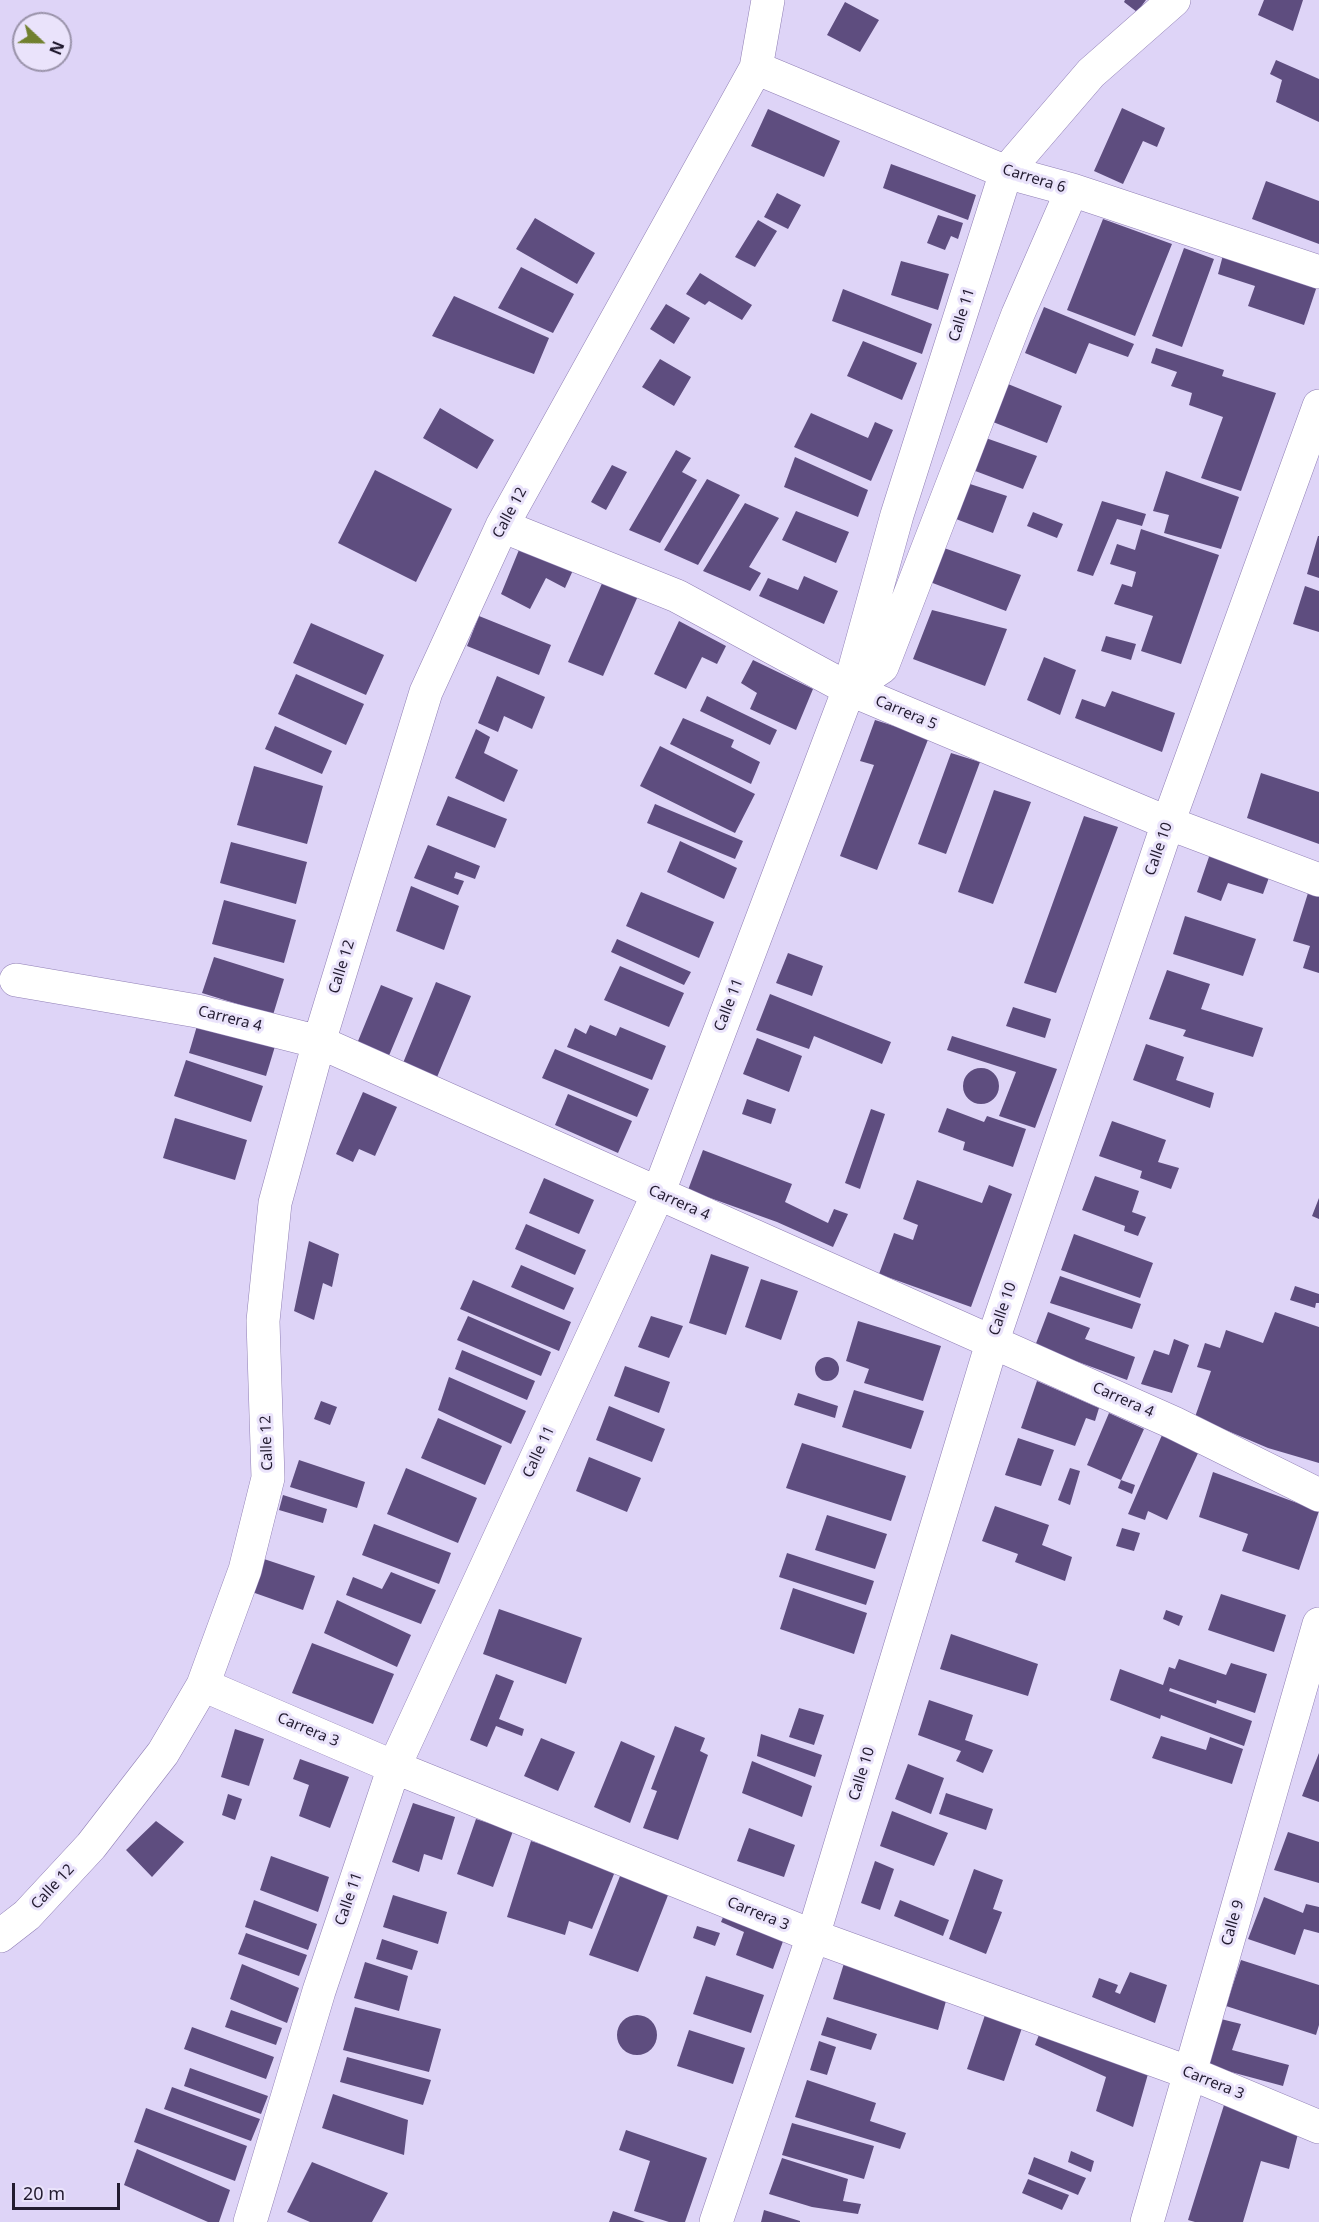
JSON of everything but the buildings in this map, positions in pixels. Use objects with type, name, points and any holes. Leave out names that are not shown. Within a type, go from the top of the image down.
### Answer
[{"type":"street","name":"Calle 12","points":[[0,1936],[27,1915],[91,1846],[163,1753],[203,1685],[245,1570],[268,1478],[263,1321],[275,1203],[320,1042],[426,692],[502,526],[756,68],[768,0]]},
{"type":"street","name":"Calle 11","points":[[250,2222],[319,1991],[394,1767],[658,1194],[849,689],[897,515],[1006,172],[1091,73],[1174,0]]},
{"type":"street","name":"Carrera 6","points":[[756,68],[1006,172],[1072,190],[1319,272]]},
{"type":"street","points":[[849,689],[882,667],[1018,314],[1072,190]]},
{"type":"street","name":"Calle 10","points":[[716,2222],[813,1936],[992,1343],[1168,823],[1319,406]]},
{"type":"street","name":"Carrera 5","points":[[502,526],[677,596],[849,689],[1168,823],[1319,880]]},
{"type":"street","name":"Carrera 4","points":[[16,980],[196,1011],[320,1042],[1174,1423],[1319,1495]]},
{"type":"street","name":"Calle 9","points":[[1147,2222],[1319,1623]]},
{"type":"street","name":"Carrera 3","points":[[203,1685],[394,1767],[813,1936],[1190,2073],[1319,2127]]}]
